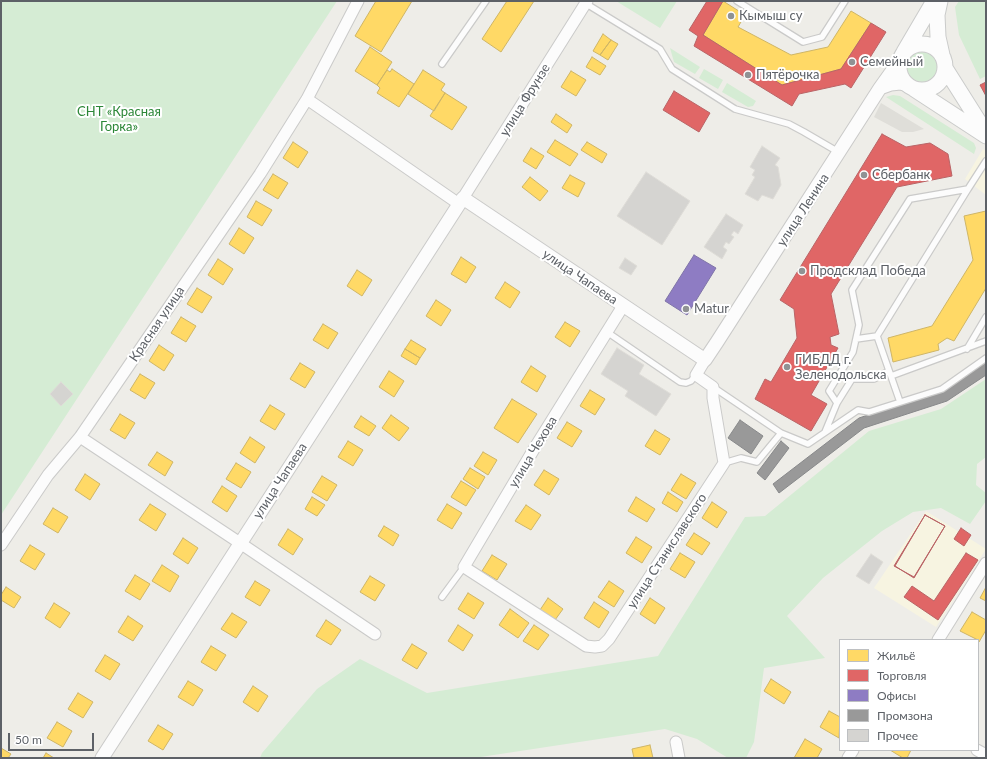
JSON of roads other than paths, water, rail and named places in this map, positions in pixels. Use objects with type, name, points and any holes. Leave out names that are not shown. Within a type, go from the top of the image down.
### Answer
[{"type":"main road","name":"улица Ленина","points":[[902,56],[934,1]]},
{"type":"main road","points":[[911,87],[922,90],[928,89],[935,86],[943,75],[943,61],[938,37],[937,15],[940,1]]},
{"type":"main road","points":[[986,132],[937,49],[923,44],[909,48],[902,56],[899,67],[903,80],[911,87],[986,136]]},
{"type":"street","name":"Красная улица","points":[[1,545],[48,475],[80,438],[260,174],[307,99],[358,1]]},
{"type":"street","name":"улица Фрунзе","points":[[461,201],[586,2]]},
{"type":"street","name":"улица Ленина","points":[[704,360],[718,342],[902,56]]},
{"type":"street","points":[[880,88],[891,84],[900,83],[911,87]]},
{"type":"street","name":"улица Чапаева","points":[[307,99],[704,360]]},
{"type":"street","name":"улица Чапаева","points":[[102,758],[461,201]]},
{"type":"street","name":"улица Чехова","points":[[464,567],[530,456],[623,306]]},
{"type":"street","points":[[704,360],[696,375],[713,387],[713,398],[724,463]]},
{"type":"street","points":[[80,438],[375,634]]},
{"type":"street","name":"улица Станиславского","points":[[464,567],[586,646],[602,646],[609,639],[724,463]]},
{"type":"street","points":[[939,639],[986,563]]},
{"type":"street","points":[[676,742],[679,758]]},
{"type":"lane","points":[[442,64],[486,1]]},
{"type":"lane","points":[[737,1],[803,42],[822,37],[845,1]]},
{"type":"lane","points":[[586,2],[660,49],[672,68],[735,109],[789,124],[840,153]]},
{"type":"lane","points":[[877,336],[986,161]]},
{"type":"lane","points":[[836,403],[829,391],[853,352],[859,325],[852,290],[910,199],[968,189]]},
{"type":"lane","points":[[966,349],[986,317]]},
{"type":"lane","points":[[607,332],[680,382],[686,383],[691,381],[696,375]]},
{"type":"lane","points":[[856,339],[877,336]]},
{"type":"lane","points":[[877,336],[900,402]]},
{"type":"lane","points":[[825,432],[836,403],[852,379],[874,379],[986,342]]},
{"type":"lane","points":[[713,387],[781,433],[808,444],[858,410],[869,412],[942,389],[986,358]]},
{"type":"lane","points":[[724,463],[741,458],[757,462],[781,433]]},
{"type":"lane","name":"улица Чехова","points":[[442,597],[464,567]]},
{"type":"place","name":"Кымыш су","points":[[731,16]]},
{"type":"place","name":"Семейный","points":[[852,62]]},
{"type":"place","name":"Пятёрочка","points":[[748,75]]},
{"type":"place","name":"Сбербанк","points":[[864,175]]},
{"type":"place","name":"Продсклад Победа","points":[[802,271]]},
{"type":"place","name":"Matur","points":[[686,309]]},
{"type":"place","name":"ГИБДД г. Зеленодольска","points":[[787,367]]},
{"type":"park label","name":"СНТ «Красная Горка»","points":[[119,120]]}]
